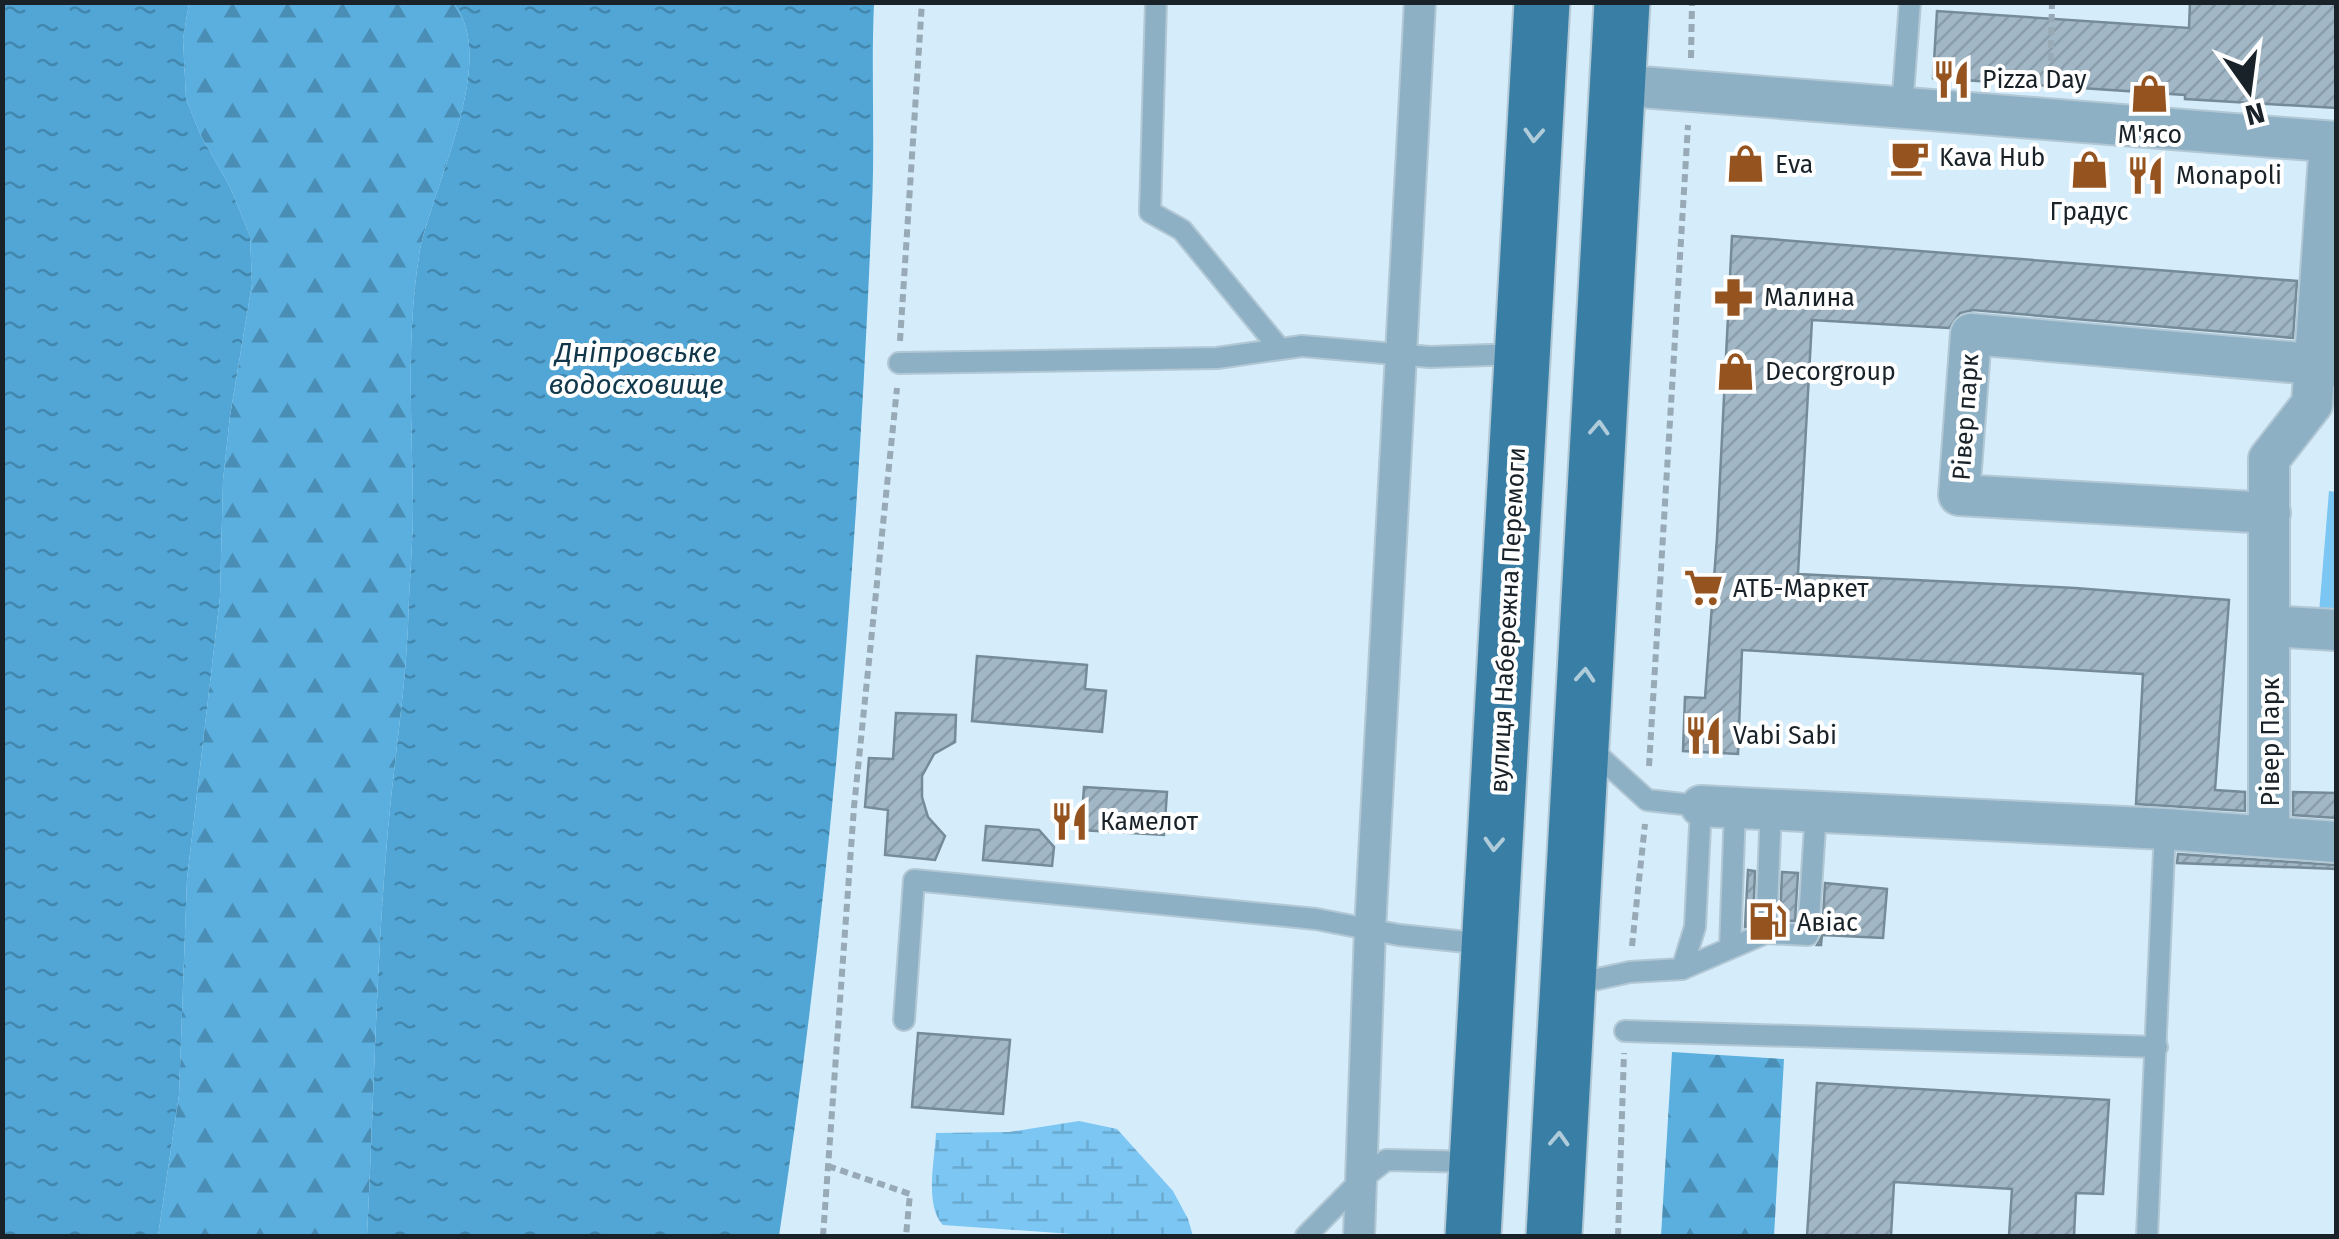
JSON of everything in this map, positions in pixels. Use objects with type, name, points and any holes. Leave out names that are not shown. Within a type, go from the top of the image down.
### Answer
[{"type":"main road","name":"вулиця Набережна Перемоги","points":[[1472,1236],[1542,2]]},
{"type":"main road","points":[[1554,1236],[1622,2]]},
{"type":"main road","points":[[1537,82],[1616,85]]},
{"type":"main road","points":[[1514,520],[1594,526]]},
{"type":"street","points":[[1359,1236],[1370,930],[1420,2]]},
{"type":"street","points":[[1616,85],[2333,142]]},
{"type":"street","name":"Рівер Парк","points":[[2269,837],[2270,460],[2312,404],[2327,366],[2333,142]]},
{"type":"street","name":"Рівер парк","points":[[2270,513],[1959,495],[1971,334],[2327,366]]},
{"type":"street","points":[[2270,636],[2336,630]]},
{"type":"street","points":[[1736,807],[2165,829],[2336,842]]},
{"type":"lane","points":[[1156,2],[1150,212],[1182,230],[1280,349]]},
{"type":"lane","points":[[1902,108],[1910,2]]},
{"type":"lane","points":[[899,363],[1217,358],[1302,346],[1430,357],[1522,354]]},
{"type":"lane","points":[[1581,740],[1647,800],[1736,807]]},
{"type":"lane","points":[[1736,807],[1766,933]]},
{"type":"lane","points":[[1730,948],[1736,807]]},
{"type":"lane","points":[[1682,969],[1736,807]]},
{"type":"lane","points":[[1568,986],[1630,972],[1682,969],[1766,933],[1808,935],[1816,811]]},
{"type":"lane","points":[[2147,1236],[2165,829]]},
{"type":"lane","points":[[904,1020],[914,880],[1316,919],[1370,930],[1488,944]]},
{"type":"lane","points":[[1625,1031],[2157,1047]]},
{"type":"lane","points":[[1306,1236],[1362,1178],[1386,1160],[1476,1162]]},
{"type":"path","points":[[823,1236],[854,807],[893,452],[922,2]]},
{"type":"path","points":[[1630,972],[1647,800],[1692,2]]},
{"type":"path","points":[[2049,118],[2052,2]]},
{"type":"path","points":[[1618,1236],[1625,1031]]},
{"type":"path","points":[[828,1166],[910,1194],[906,1236]]},
{"type":"green space","points":[[189,3],[453,3],[466,27],[466,90],[419,256],[412,318],[413,520],[408,626],[384,880],[367,1236],[158,1236],[179,1095],[187,879],[220,597],[223,480],[252,284],[250,236],[186,99],[183,39]]},
{"type":"green space","points":[[2329,491],[2336,492],[2336,615],[2319,613]]},
{"type":"green space","points":[[1672,1052],[1784,1059],[1774,1236],[1661,1236]]},
{"type":"green space","points":[[1079,1121],[1117,1129],[1173,1191],[1193,1236],[1100,1236],[943,1225],[932,1194],[936,1133],[1009,1132]]},
{"type":"water","points":[[2,3],[189,3],[183,39],[186,99],[250,236],[252,284],[223,480],[220,597],[187,879],[179,1095],[158,1236],[3,1236]]},
{"type":"water","name":"Дніпровське водосховище","points":[[453,3],[874,3],[872,206],[850,594],[814,980],[779,1236],[367,1236],[384,880],[408,626],[413,520],[412,318],[419,256],[458,125],[469,56],[466,27]]},
{"type":"building","points":[[2190,2],[2336,2],[2336,108],[1933,78],[1937,11],[2189,28]]},
{"type":"building","points":[[1732,236],[2297,281],[2293,338],[1973,310],[1960,313],[1949,328],[1812,320],[1798,574],[2229,600],[2215,790],[2245,792],[2245,811],[2136,804],[2143,674],[1742,650],[1738,754],[1683,751],[1685,697],[1705,698]]},
{"type":"building","points":[[977,656],[1087,665],[1085,689],[1106,691],[1102,732],[972,721]]},
{"type":"building","points":[[896,713],[956,715],[955,742],[934,754],[922,776],[922,797],[928,817],[945,836],[935,860],[885,855],[888,810],[865,807],[869,758],[893,759]]},
{"type":"building","points":[[1084,787],[1167,792],[1164,835],[1081,830]]},
{"type":"building","points":[[2293,792],[2336,793],[2336,818],[2293,815]]},
{"type":"building","points":[[986,826],[1039,830],[1054,847],[1052,866],[983,860]]},
{"type":"building","points":[[2178,854],[2336,865],[2336,869],[2177,863]]},
{"type":"building","points":[[1748,870],[1755,871],[1753,924],[1745,927]]},
{"type":"building","points":[[1782,872],[1798,873],[1795,921],[1780,920]]},
{"type":"building","points":[[1825,883],[1887,889],[1883,938],[1822,935]]},
{"type":"building","points":[[918,1033],[1010,1040],[1003,1114],[912,1107]]},
{"type":"building","points":[[1817,1083],[2109,1100],[2103,1194],[2076,1193],[2074,1236],[2009,1236],[2012,1189],[1894,1182],[1891,1236],[1807,1236]]},
{"type":"place","name":"Pizza Day","points":[[1952,79]]},
{"type":"place","name":"М'ясо","points":[[2150,93]]},
{"type":"place","name":"Kava Hub","points":[[1909,157]]},
{"type":"place","name":"Eva","points":[[1745,164]]},
{"type":"place","name":"Градус","points":[[2089,170]]},
{"type":"place","name":"Monapoli","points":[[2146,175]]},
{"type":"place","name":"Малина","points":[[1734,297]]},
{"type":"place","name":"Decorgroup","points":[[1735,371]]},
{"type":"place","name":"АТБ-Маркет","points":[[1703,588]]},
{"type":"place","name":"Vabi Sabi","points":[[1703,735]]},
{"type":"place","name":"Камелот","points":[[1070,821]]},
{"type":"place","name":"Авіас","points":[[1767,922]]}]
